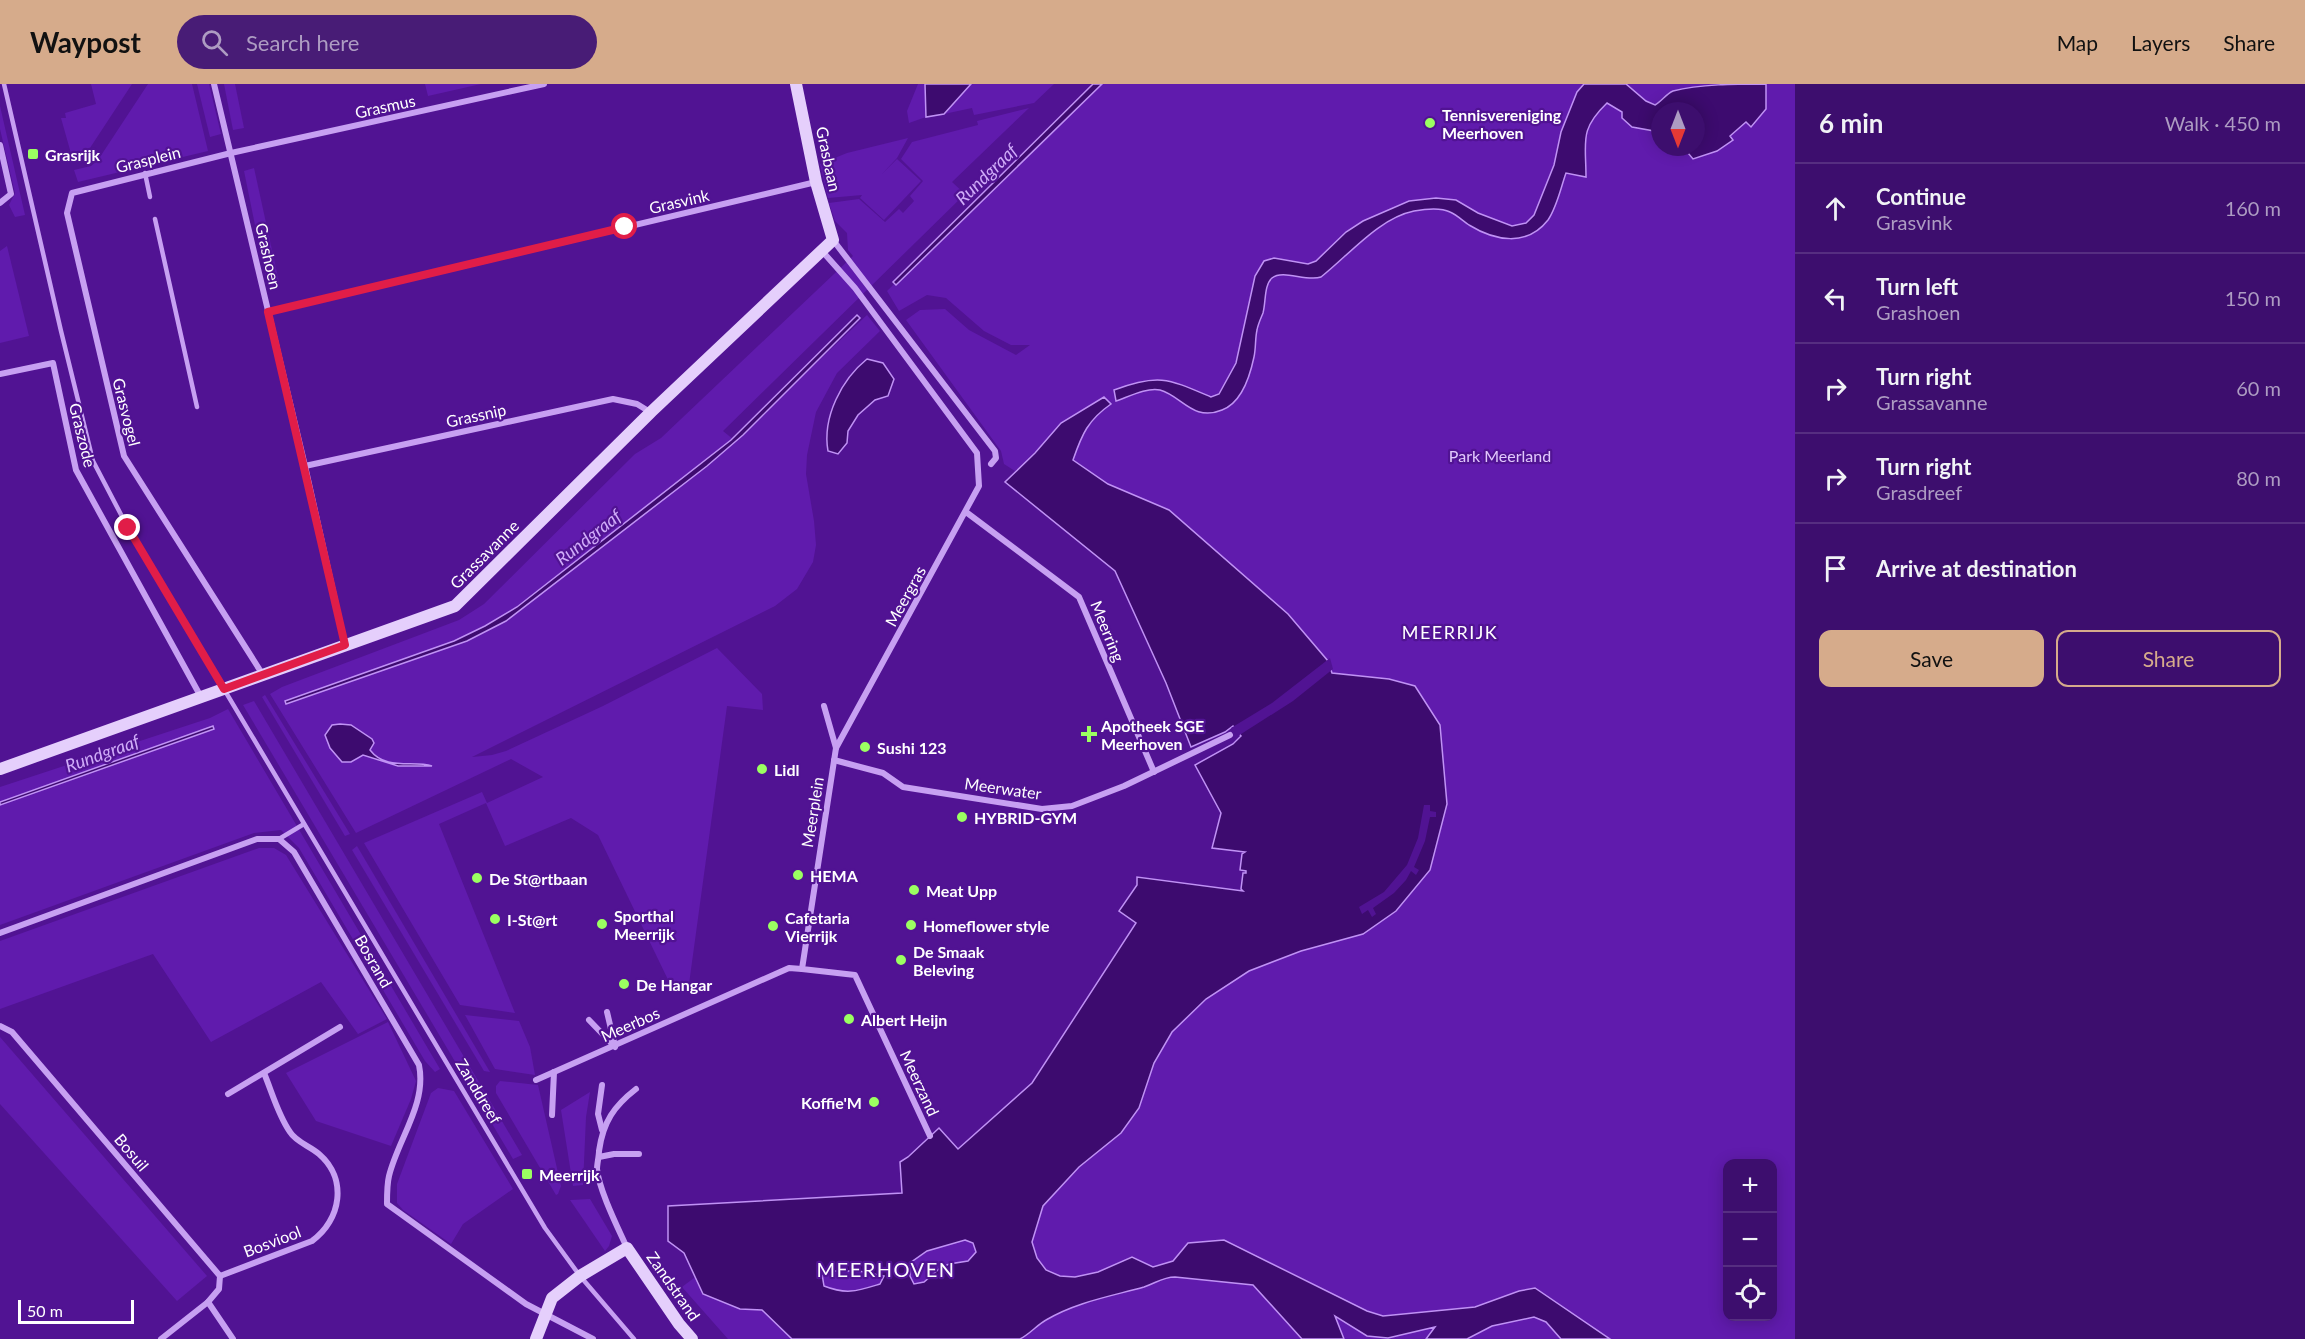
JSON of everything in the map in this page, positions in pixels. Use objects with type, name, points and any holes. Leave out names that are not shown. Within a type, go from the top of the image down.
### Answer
[{"type":"street","name":"Grashoen","points":[[214,84],[345,645]]},
{"type":"street","name":"Grasmus","points":[[231,153],[544,84]]},
{"type":"street","name":"Grasbaan","points":[[795,84],[816,182],[833,240]]},
{"type":"street","points":[[0,145],[11,194],[0,202]]},
{"type":"street","name":"Grasplein","points":[[72,193],[231,153]]},
{"type":"street","name":"Grasvink","points":[[268,312],[816,182]]},
{"type":"street","name":"Grasvogel","points":[[72,193],[68,213],[105,383],[124,456],[263,675]]},
{"type":"street","name":"Grassavanne","points":[[0,769],[201,699],[455,606],[651,412],[833,240]]},
{"type":"street","points":[[833,240],[995,451],[996,458],[991,464]]},
{"type":"street","name":"Meergras","points":[[822,251],[868,305],[977,453],[980,486],[837,748]]},
{"type":"street","name":"Graszode","points":[[0,374],[53,363],[76,470],[201,699]]},
{"type":"street","name":"Grassnip","points":[[305,466],[614,399],[638,404],[651,412]]},
{"type":"street","name":"Meerring","points":[[966,512],[1079,597],[1154,772]]},
{"type":"street","points":[[824,706],[837,748]]},
{"type":"street","name":"Meerwater","points":[[834,760],[883,773],[903,787],[1042,809],[1072,806],[1124,786],[1230,735]]},
{"type":"street","name":"Meerplein","points":[[801,969],[837,748]]},
{"type":"street","points":[[0,933],[257,839],[279,839]]},
{"type":"street","name":"Bosrand","points":[[279,839],[294,852],[419,1065],[422,1080],[420,1089],[388,1177],[387,1204],[544,1315]]},
{"type":"street","name":"Meerbos","points":[[537,1080],[789,968],[801,969]]},
{"type":"street","name":"Meerzand","points":[[801,969],[855,975],[930,1136]]},
{"type":"street","points":[[607,1012],[615,1047]]},
{"type":"street","points":[[589,1020],[615,1047]]},
{"type":"street","name":"Bosuil","points":[[0,1026],[12,1032],[220,1276]]},
{"type":"street","points":[[228,1094],[340,1028]]},
{"type":"street","points":[[552,1115],[554,1072]]},
{"type":"street","name":"Bosviool","points":[[220,1276],[312,1241],[325,1232],[335,1213],[338,1198],[337,1183],[328,1163],[291,1134],[264,1073]]},
{"type":"street","points":[[602,1085],[598,1114],[602,1131],[597,1169],[627,1248]]},
{"type":"street","points":[[602,1131],[624,1098],[636,1089]]},
{"type":"street","points":[[599,1157],[614,1154],[639,1154]]},
{"type":"street","name":"Zandstrand","points":[[536,1339],[552,1298],[580,1276],[627,1248],[679,1324],[692,1339]]},
{"type":"street","points":[[161,1339],[208,1302],[219,1290],[220,1276]]},
{"type":"street","points":[[208,1302],[233,1339]]},
{"type":"street","points":[[544,1315],[593,1339]]},
{"type":"lane","name":"Zanddreef","points":[[4,84],[93,461],[128,528],[545,1228],[580,1276],[634,1339]]},
{"type":"lane","points":[[145,173],[150,197]]},
{"type":"lane","points":[[156,219],[197,407]]},
{"type":"lane","points":[[279,839],[304,824]]},
{"type":"green space","points":[[91,84],[132,84],[86,154],[72,157],[61,118],[66,118],[65,113],[96,104]]},
{"type":"green space","points":[[148,84],[192,84],[208,151],[78,182],[74,170],[91,166],[98,160]]},
{"type":"green space","points":[[197,84],[209,84],[221,134],[210,137]]},
{"type":"green space","points":[[224,84],[235,84],[244,128],[233,130]]},
{"type":"green space","points":[[425,84],[481,84],[428,96]]},
{"type":"green space","points":[[918,84],[925,84],[926,117],[909,123],[907,111]]},
{"type":"green space","points":[[971,84],[1054,84],[1034,103],[974,115],[972,108],[944,114]]},
{"type":"green space","name":"Park Meerland","points":[[1099,84],[1795,84],[1795,1339],[728,1339],[682,1287],[711,1265],[867,1257],[1109,1053],[1287,930],[1301,802],[1040,447],[1015,471],[1004,464],[1001,451],[906,320],[920,310],[945,309],[969,330],[1016,355],[1030,345],[1011,345],[984,331],[946,298],[927,295],[899,311],[887,291]]},
{"type":"green space","points":[[0,106],[25,215],[15,217],[9,205],[15,193],[0,129]]},
{"type":"green space","points":[[1029,108],[952,182],[965,194],[723,431],[734,440],[867,315],[880,331],[837,373],[816,412],[807,455],[806,474],[816,545],[813,562],[797,589],[775,606],[472,757],[506,751],[603,706],[717,648],[762,694],[763,710],[727,706],[689,984],[673,990],[598,835],[571,818],[505,846],[486,803],[439,824],[515,1013],[460,1005],[364,843],[482,792],[487,803],[543,777],[511,759],[356,833],[270,694],[282,687],[459,620],[484,604],[635,454],[661,438],[853,256],[848,250],[847,233],[835,221],[829,203],[859,199],[885,222],[899,209],[903,213],[914,201],[910,196],[923,181],[901,159],[912,142],[978,125],[977,121]]},
{"type":"green space","points":[[908,138],[897,158],[882,174],[897,159],[921,181],[884,220],[860,198],[862,195],[828,198],[820,164],[847,153]]},
{"type":"green space","points":[[254,168],[279,282],[267,284],[244,171]]},
{"type":"green space","points":[[7,246],[29,336],[0,343],[0,251]]},
{"type":"green space","points":[[265,695],[350,834],[345,836],[262,697]]},
{"type":"green space","points":[[254,701],[522,1155],[513,1159],[243,705]]},
{"type":"green space","points":[[228,709],[440,1069],[435,1072],[425,1061],[299,848],[281,830],[254,833],[0,925],[0,787],[210,718]]},
{"type":"green space","points":[[357,846],[490,1072],[484,1071],[352,850]]},
{"type":"green space","points":[[259,848],[274,848],[286,855],[387,1019],[358,1034],[321,982],[211,1042],[153,954],[0,1009],[0,941]]},
{"type":"green space","points":[[465,1015],[519,1021],[530,1047],[535,1075],[495,1069]]},
{"type":"green space","points":[[388,1022],[416,1081],[391,1146],[316,1121],[286,1073]]},
{"type":"green space","points":[[0,1037],[207,1276],[177,1301],[0,1104]]},
{"type":"green space","points":[[500,1081],[538,1085],[561,1186],[558,1194],[556,1195],[496,1093],[496,1086]]},
{"type":"green space","points":[[438,1088],[454,1091],[513,1189],[463,1224],[451,1244],[403,1210],[397,1203],[397,1184],[431,1093]]},
{"type":"green space","points":[[590,1092],[586,1117],[583,1185],[573,1186],[561,1110]]},
{"type":"green space","points":[[590,1199],[612,1236],[605,1251],[570,1200]]},
{"type":"shaded area","points":[[925,84],[971,84],[944,114],[926,117]]},
{"type":"shaded area","points":[[1093,84],[1102,84],[896,285],[893,282]]},
{"type":"shaded area","points":[[1584,84],[1626,84],[1651,103],[1651,130],[1632,127],[1622,118],[1622,112],[1607,103],[1598,112],[1588,129],[1585,145],[1586,177],[1566,173],[1551,215],[1540,229],[1521,238],[1500,238],[1469,225],[1453,213],[1442,209],[1414,211],[1401,215],[1365,238],[1321,277],[1282,275],[1269,281],[1250,372],[1244,388],[1229,406],[1212,413],[1203,413],[1188,407],[1168,393],[1155,389],[1116,401],[1114,390],[1153,380],[1174,382],[1211,397],[1219,394],[1236,363],[1255,276],[1264,261],[1274,258],[1308,264],[1316,261],[1346,232],[1363,221],[1409,201],[1436,198],[1456,200],[1478,213],[1512,226],[1526,223],[1534,215],[1554,165],[1561,132],[1577,92]]},
{"type":"shaded area","points":[[1766,84],[1766,109],[1751,127],[1746,122],[1730,136],[1733,140],[1717,151],[1705,155],[1705,102],[1659,102],[1673,91],[1695,87]]},
{"type":"shaded area","points":[[857,315],[860,318],[743,435],[707,466],[506,621],[467,641],[286,704],[285,701],[454,641],[517,607],[731,440]]},
{"type":"shaded area","points":[[867,359],[883,363],[894,379],[888,396],[875,400],[858,415],[848,431],[847,443],[838,454],[828,451],[828,425],[836,400],[850,377]]},
{"type":"shaded area","points":[[1104,397],[1111,404],[1087,428],[1073,460],[1108,484],[1169,510],[1288,614],[1328,661],[1332,673],[1389,679],[1415,686],[1440,725],[1447,804],[1430,870],[1396,911],[1363,934],[1301,951],[1249,971],[1206,999],[1172,1032],[1154,1063],[1139,1108],[1121,1133],[1079,1167],[1043,1206],[1032,1242],[1037,1258],[1046,1270],[1060,1276],[1075,1277],[1098,1272],[1132,1257],[1153,1267],[1173,1261],[1188,1243],[1224,1240],[1367,1311],[1383,1316],[1475,1307],[1519,1291],[1535,1288],[1610,1339],[1561,1339],[1546,1322],[1534,1317],[1492,1326],[1467,1339],[1426,1339],[1435,1327],[1388,1338],[1367,1336],[1335,1316],[1344,1339],[1302,1339],[1253,1285],[1175,1277],[1069,1309],[1046,1320],[1020,1339],[792,1339],[762,1310],[740,1309],[703,1294],[684,1253],[668,1241],[668,1206],[902,1193],[900,1162],[939,1128],[958,1149],[1032,1083],[1136,923],[1119,911],[1137,885],[1137,877],[1243,891],[1241,889],[1243,873],[1246,871],[1240,870],[1242,854],[1245,852],[1212,848],[1221,813],[1195,765],[1233,744],[1241,736],[1233,726],[1191,747],[1166,683],[1115,571],[1005,482],[1061,423]],"holes":[[[965,1240],[973,1243],[976,1252],[968,1261],[949,1264],[924,1282],[914,1284],[910,1276],[910,1263],[927,1251]],[[835,1271],[859,1271],[884,1276],[880,1284],[846,1291],[824,1286],[822,1274]]]},
{"type":"shaded area","points":[[332,725],[351,725],[372,739],[374,743],[370,750],[384,761],[432,766],[398,766],[363,755],[351,762],[342,762],[330,748],[325,735]]},
{"type":"shaded area","points":[[213,726],[214,729],[0,805],[0,802]]},
{"type":"pier","points":[[1330,658],[1333,669],[1293,701],[1238,736],[1231,728],[1272,703]]},
{"type":"pier","points":[[1424,805],[1430,805],[1430,811],[1436,812],[1436,817],[1430,817],[1425,841],[1414,867],[1419,870],[1416,875],[1411,871],[1394,893],[1373,908],[1376,914],[1372,917],[1368,910],[1362,914],[1359,907],[1384,892],[1407,865],[1418,838]]},
{"type":"place","name":"Tennisvereniging Meerhoven","points":[[1430,123]]},
{"type":"place","name":"Grasrijk","points":[[33,154]]},
{"type":"place","name":"Apotheek SGE Meerhoven","points":[[1089,734]]},
{"type":"place","name":"Sushi 123","points":[[865,747]]},
{"type":"place","name":"Lidl","points":[[762,769]]},
{"type":"place","name":"HYBRID-GYM","points":[[962,817]]},
{"type":"place","name":"HEMA","points":[[798,875]]},
{"type":"place","name":"De St@rtbaan","points":[[477,878]]},
{"type":"place","name":"Meat Upp","points":[[914,890]]},
{"type":"place","name":"I-St@rt","points":[[495,919]]},
{"type":"place","name":"Sporthal Meerrijk","points":[[602,924]]},
{"type":"place","name":"Homeflower style","points":[[911,925]]},
{"type":"place","name":"Cafetaria Vierrijk","points":[[773,926]]},
{"type":"place","name":"De Smaak Beleving","points":[[901,960]]},
{"type":"place","name":"De Hangar","points":[[624,984]]},
{"type":"place","name":"Albert Heijn","points":[[849,1019]]},
{"type":"place","name":"Koffie'M","points":[[874,1102]]},
{"type":"place","name":"Meerrijk","points":[[527,1174]]},
{"type":"district","name":"MEERRIJK","points":[[1450,632]]},
{"type":"district","name":"MEERHOVEN","points":[[886,1269]]},
{"type":"route","points":[[128,528],[224,689],[345,645],[268,312],[625,227]]},
{"type":"water label","name":"Rundgraaf","points":[[986,174]]},
{"type":"water label","name":"Rundgraaf","points":[[588,537]]},
{"type":"water label","name":"Rundgraaf","points":[[102,753]]}]
